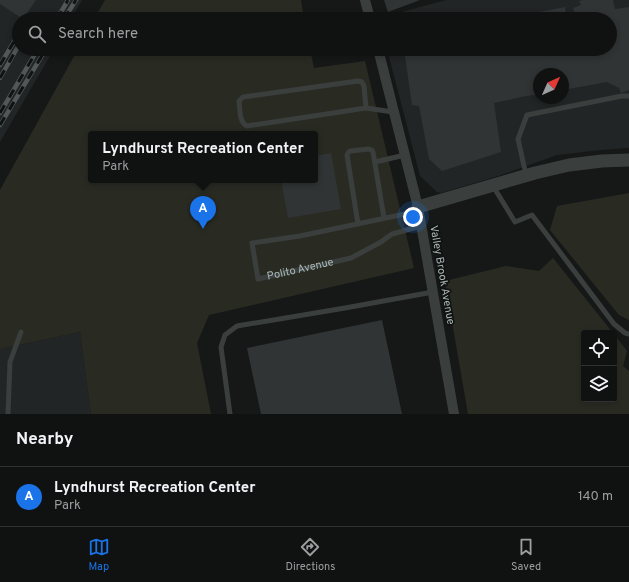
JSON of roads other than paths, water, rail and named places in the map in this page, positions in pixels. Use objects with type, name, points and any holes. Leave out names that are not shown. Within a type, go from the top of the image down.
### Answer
[{"type":"street","points":[[365,0],[368,12]]},
{"type":"street","name":"Valley Brook Avenue","points":[[380,56],[418,209],[454,414]]},
{"type":"street","name":"Polito Avenue","points":[[418,209],[526,175],[568,165],[602,161],[629,160]]},
{"type":"lane","points":[[366,108],[364,86],[362,82],[358,81],[243,97],[239,101],[242,121],[247,126],[366,108],[394,112]]},
{"type":"lane","points":[[526,175],[518,139],[527,115],[629,96]]},
{"type":"lane","points":[[358,224],[347,155],[350,151],[372,150],[384,218]]},
{"type":"lane","points":[[374,162],[405,155]]},
{"type":"lane","points":[[493,185],[515,222],[532,215],[614,324],[629,334]]},
{"type":"lane","name":"Polito Avenue","points":[[418,209],[358,224],[300,236],[252,243],[258,279],[352,258],[381,242],[392,234],[421,226]]},
{"type":"lane","points":[[230,414],[221,348],[225,335],[237,326],[432,292]]},
{"type":"lane","points":[[8,414],[10,362],[21,332]]},
{"type":"railway","points":[[61,12],[68,0]]},
{"type":"railway","points":[[68,12],[76,0]]},
{"type":"railway","points":[[0,65],[12,45]]},
{"type":"railway","points":[[0,78],[13,56]]},
{"type":"railway","points":[[0,113],[34,56]]},
{"type":"railway","points":[[0,125],[42,56]]},
{"type":"place","name":"Lyndhurst Recreation Center","points":[[203,229]]}]
